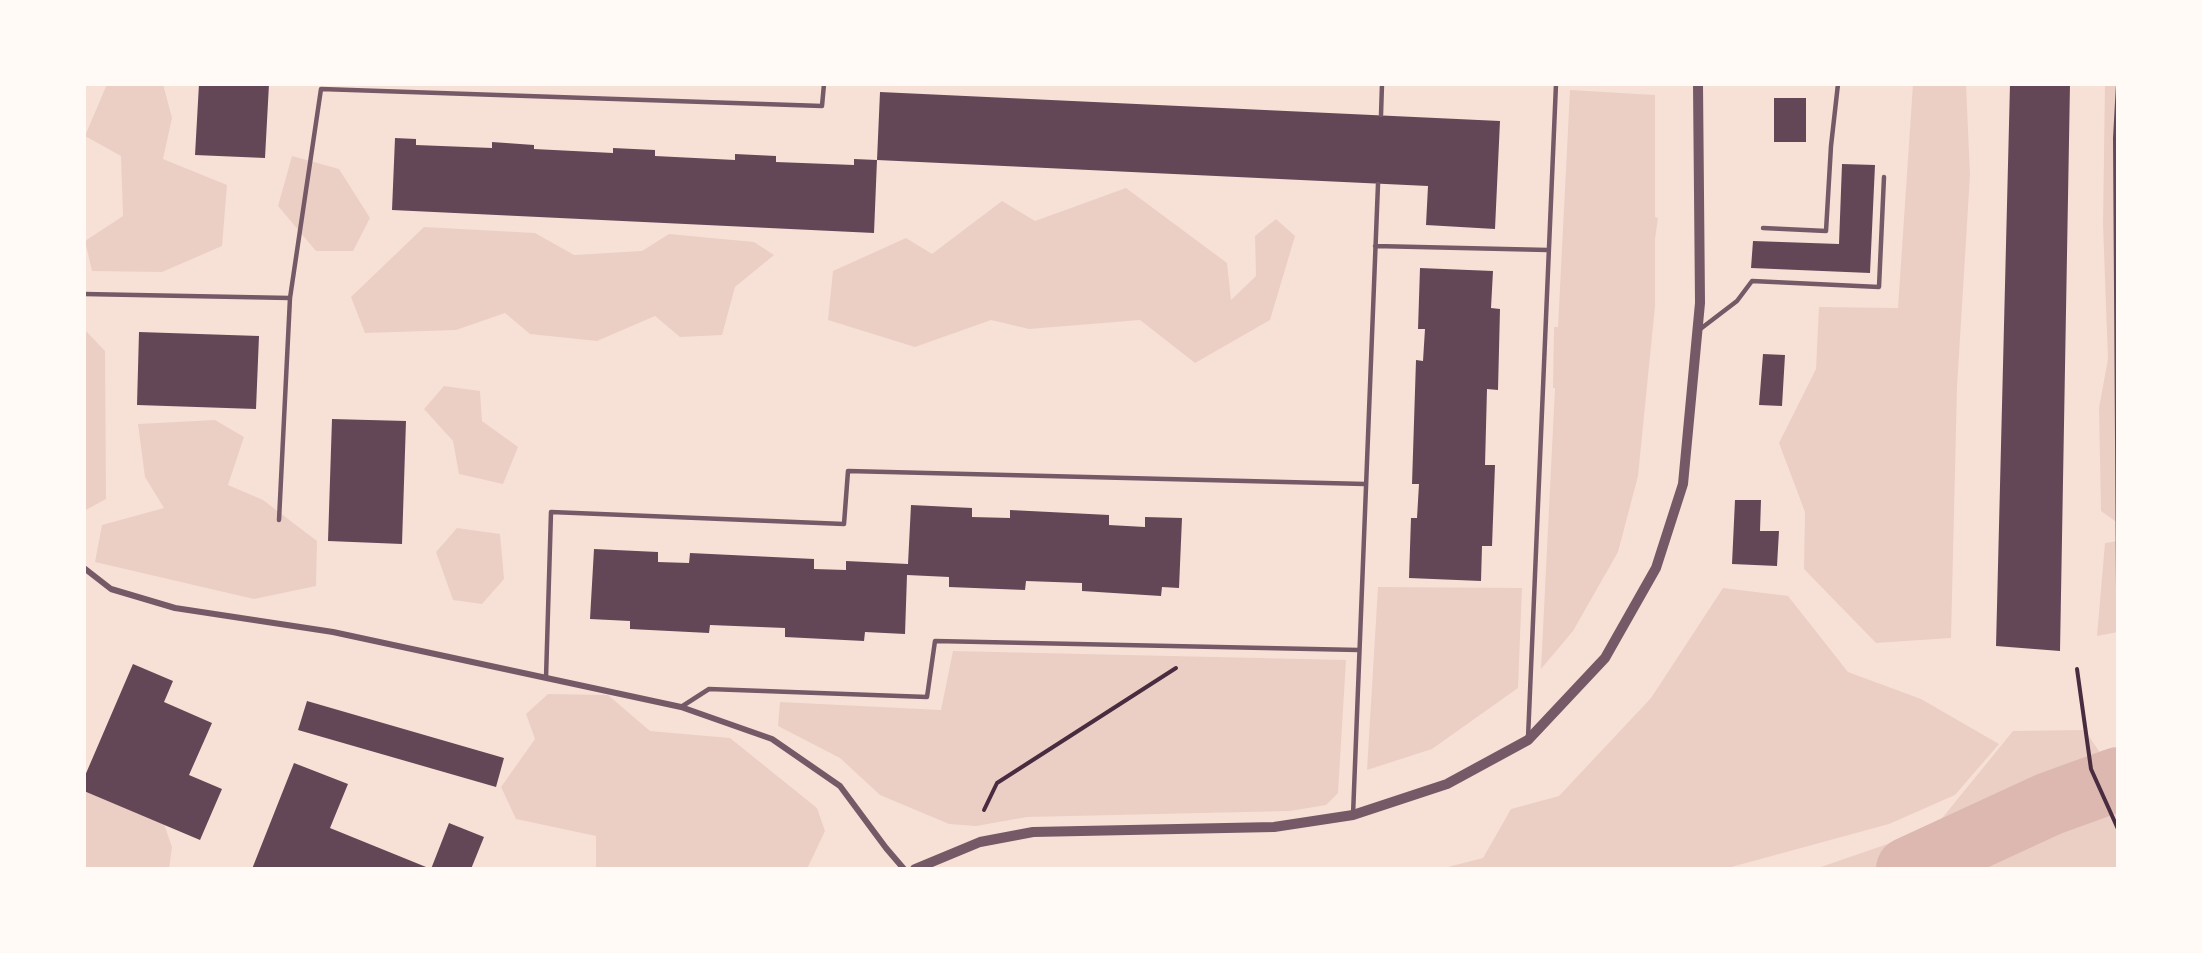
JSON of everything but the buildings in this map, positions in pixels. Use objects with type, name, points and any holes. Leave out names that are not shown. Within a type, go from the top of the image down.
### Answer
[{"type":"street","points":[[915,869],[980,842],[1033,832],[1274,827],[1353,815],[1447,784],[1528,740],[1605,658],[1656,568],[1683,483],[1700,303],[1698,84]]},
{"type":"street","points":[[84,568],[111,589],[175,608],[333,632],[681,707],[772,739],[840,786],[904,869]]},
{"type":"lane","points":[[279,520],[290,298],[321,89],[822,106],[824,84]]},
{"type":"lane","points":[[1381,115],[1382,84]]},
{"type":"lane","points":[[1528,740],[1556,84]]},
{"type":"lane","points":[[1763,228],[1826,231],[1831,146],[1838,84]]},
{"type":"lane","points":[[1697,332],[1737,301],[1752,281],[1879,287],[1884,177]]},
{"type":"lane","points":[[1353,815],[1378,184]]},
{"type":"lane","points":[[1375,246],[1548,250]]},
{"type":"lane","points":[[84,294],[290,298]]},
{"type":"lane","points":[[546,678],[551,512],[844,524],[848,471],[1365,484]]},
{"type":"lane","points":[[681,707],[709,689],[927,697],[935,641],[1359,650]]},
{"type":"path","points":[[984,810],[997,783],[1209,646]]},
{"type":"path","points":[[2077,669],[2091,769],[2109,814],[2118,829]]},
{"type":"shaded area","points":[[107,84],[163,84],[172,118],[163,159],[227,185],[222,246],[162,272],[92,271],[85,241],[123,216],[121,156],[85,136]]},
{"type":"shaded area","points":[[1913,84],[1966,84],[1970,175],[1957,387],[1951,638],[1876,643],[1804,569],[1805,512],[1779,443],[1816,369],[1819,307],[1898,308]]},
{"type":"shaded area","points":[[2105,84],[2118,84],[2118,523],[2101,511],[2099,408],[2108,359],[2103,224]]},
{"type":"shaded area","points":[[1570,90],[1655,95],[1655,217],[1658,218],[1655,239],[1655,306],[1638,476],[1618,552],[1573,631],[1541,669],[1555,388],[1553,388],[1554,327],[1558,327]]},
{"type":"shaded area","points":[[292,156],[339,169],[370,218],[353,251],[316,251],[278,206]]},
{"type":"shaded area","points":[[1126,188],[1227,263],[1231,300],[1256,276],[1255,236],[1276,219],[1295,236],[1270,320],[1195,363],[1140,320],[1029,329],[991,320],[915,347],[828,320],[833,271],[906,238],[932,254],[1002,201],[1035,221]]},
{"type":"shaded area","points":[[424,227],[535,233],[574,255],[642,251],[669,234],[754,242],[774,255],[735,287],[722,335],[680,337],[655,316],[597,341],[530,334],[505,313],[456,330],[365,333],[351,297]]},
{"type":"shaded area","points":[[84,329],[105,351],[106,499],[84,511]]},
{"type":"shaded area","points":[[444,386],[480,391],[482,421],[518,447],[503,484],[459,474],[453,441],[424,409]]},
{"type":"shaded area","points":[[215,420],[244,437],[228,485],[263,500],[317,541],[316,586],[254,599],[95,562],[102,525],[164,508],[145,477],[138,424]]},
{"type":"shaded area","points":[[457,528],[500,534],[504,579],[482,604],[453,600],[436,552]]},
{"type":"shaded area","points":[[2118,541],[2118,632],[2097,636],[2105,543]]},
{"type":"shaded area","points":[[1378,587],[1522,588],[1518,688],[1432,749],[1367,770]]},
{"type":"shaded area","points":[[1723,588],[1788,596],[1848,672],[1921,699],[1999,744],[1955,795],[1889,824],[1724,869],[1440,869],[1483,858],[1511,809],[1559,796],[1651,698]]},
{"type":"shaded area","points":[[953,651],[1346,660],[1338,793],[1326,805],[1290,811],[1027,817],[976,826],[949,824],[880,795],[840,758],[778,726],[780,702],[941,710]]},
{"type":"shaded area","points":[[548,694],[608,695],[650,731],[730,738],[817,808],[825,831],[807,869],[596,869],[596,836],[516,819],[501,787],[535,739],[526,714]]},
{"type":"shaded area","points":[[2085,730],[2118,780],[2118,869],[1815,869],[1934,828],[2013,731]]},
{"type":"shaded area","points":[[84,782],[154,795],[172,847],[169,869],[84,869]]},
{"type":"waterway","points":[[1908,869],[2049,804],[2118,779]]}]
